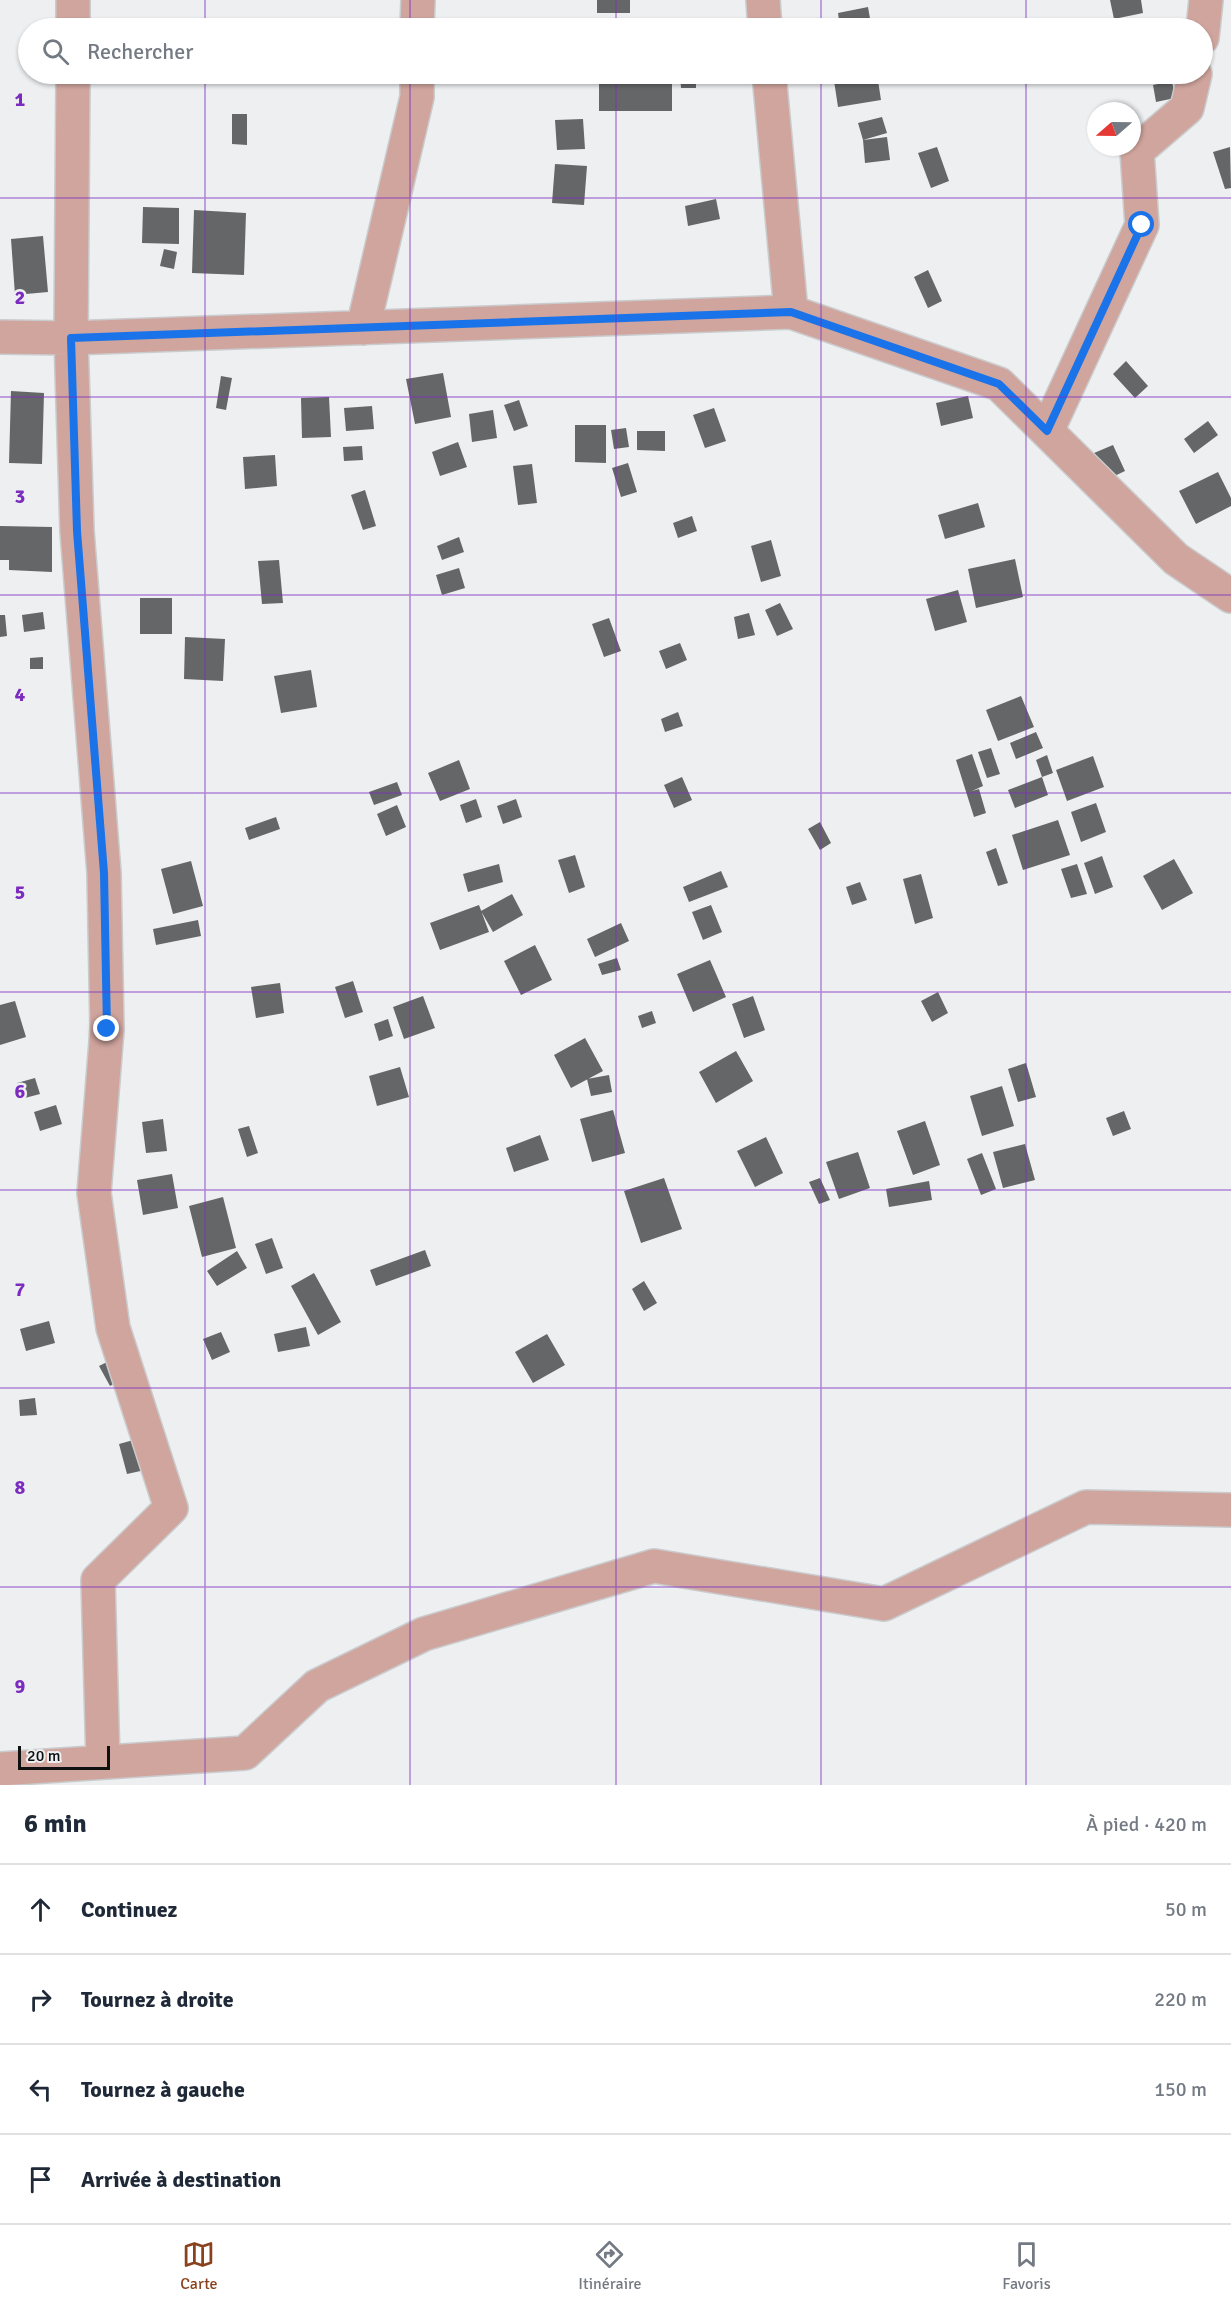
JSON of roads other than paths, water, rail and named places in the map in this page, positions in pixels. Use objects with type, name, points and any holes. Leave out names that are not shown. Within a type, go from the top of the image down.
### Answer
[{"type":"street","points":[[73,0],[73,18]]},
{"type":"street","points":[[417,18],[418,0]]},
{"type":"street","points":[[762,0],[764,18]]},
{"type":"street","points":[[1205,18],[1206,0]]},
{"type":"street","points":[[73,84],[71,338],[77,531],[104,873],[107,1029],[94,1193],[113,1328],[171,1508],[98,1580],[103,1762]]},
{"type":"street","points":[[363,328],[417,97],[417,84]]},
{"type":"street","points":[[770,84],[791,312]]},
{"type":"street","points":[[1047,431],[1142,225],[1137,151],[1187,108],[1193,84]]},
{"type":"street","points":[[0,337],[71,338],[791,312],[999,384],[1176,559],[1231,596]]},
{"type":"street","points":[[0,1769],[245,1753],[317,1686],[424,1634],[654,1566],[884,1604],[1086,1507],[1231,1510]]}]
